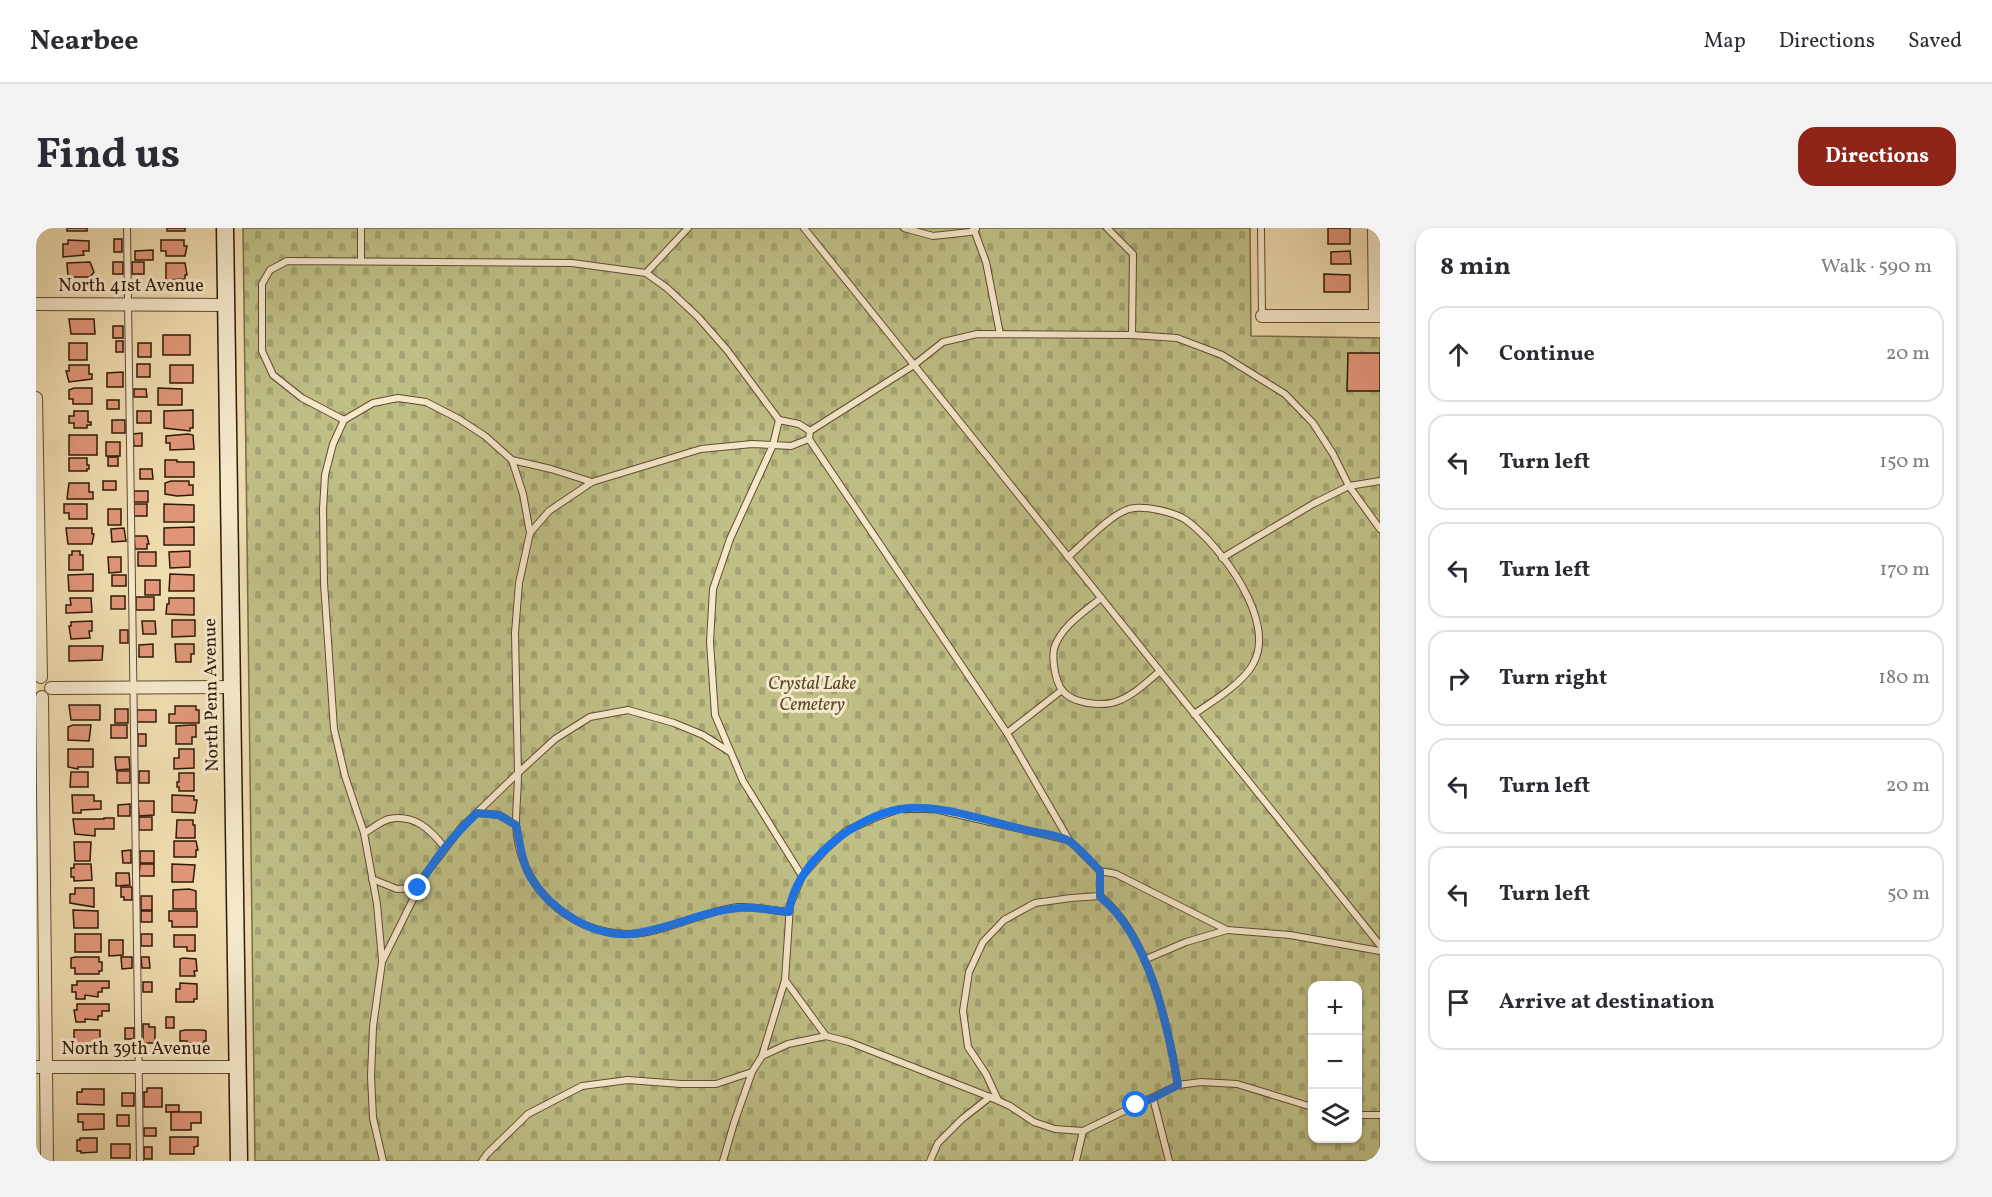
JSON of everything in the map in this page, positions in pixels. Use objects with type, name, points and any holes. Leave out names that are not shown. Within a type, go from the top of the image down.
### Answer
[{"type":"main road","name":"North Penn Avenue","points":[[225,228],[239,1161]]},
{"type":"street","points":[[1262,316],[1378,316],[1374,228]]},
{"type":"street","name":"North 41st Avenue","points":[[36,304],[226,305]]},
{"type":"street","points":[[36,398],[39,678],[48,679],[43,693],[41,1067],[47,1161]]},
{"type":"street","points":[[43,693],[133,687],[231,687]]},
{"type":"street","name":"North 39th Avenue","points":[[41,1067],[237,1067]]},
{"type":"lane","points":[[127,228],[141,1161]]},
{"type":"lane","points":[[360,228],[361,261]]},
{"type":"lane","points":[[646,273],[688,228]]},
{"type":"lane","points":[[804,228],[1380,945]]},
{"type":"lane","points":[[904,228],[933,236],[969,232],[976,229],[986,262],[1000,334]]},
{"type":"lane","points":[[1107,228],[1133,254],[1132,335]]},
{"type":"lane","points":[[1261,228],[1262,316]]},
{"type":"lane","points":[[344,420],[302,398],[273,375],[262,351],[262,284],[270,270],[288,261],[572,263],[646,273],[667,288],[698,317],[727,350],[779,420],[799,424],[810,431]]},
{"type":"lane","points":[[810,431],[914,365],[944,342],[976,334],[1132,335],[1177,339],[1222,355],[1285,394],[1313,423],[1333,454],[1349,486],[1380,529]]},
{"type":"lane","points":[[384,1160],[373,1118],[371,1076],[373,1027],[382,962],[364,833],[345,776],[334,729],[324,583],[322,509],[325,475],[333,444],[344,420],[373,403],[398,398],[426,402],[485,436],[512,460],[592,482]]},
{"type":"lane","points":[[779,420],[773,445],[730,539],[712,589],[710,642],[715,715],[743,781],[802,876]]},
{"type":"lane","points":[[810,431],[809,440],[1007,733],[1068,840],[1100,871],[1116,874],[1227,930]]},
{"type":"lane","points":[[530,533],[549,511],[592,482],[701,449],[752,444],[791,446],[809,440]]},
{"type":"lane","points":[[512,460],[523,494],[530,533],[519,583],[515,633],[518,773],[516,825],[530,877],[546,898],[570,919],[599,930],[629,934],[662,928],[740,907],[789,912]]},
{"type":"lane","points":[[1222,558],[1312,504],[1349,486],[1380,481]]},
{"type":"lane","points":[[1068,557],[1105,524],[1129,509],[1158,509],[1185,519],[1235,574],[1252,608],[1261,640],[1253,664],[1233,686],[1194,714]]},
{"type":"lane","points":[[1101,598],[1065,630],[1054,649],[1055,671],[1062,690],[1077,700],[1096,704],[1117,702],[1143,687],[1160,671]]},
{"type":"lane","points":[[1007,733],[1062,690]]},
{"type":"lane","points":[[382,962],[425,875],[461,828],[555,739],[590,717],[628,710],[674,723],[703,735],[731,752]]},
{"type":"lane","points":[[723,1161],[752,1072],[762,1056],[785,980],[790,905],[802,876],[825,850],[846,831],[900,809],[934,809],[1068,840]]},
{"type":"lane","points":[[477,813],[499,815],[516,825]]},
{"type":"lane","points":[[364,833],[389,819],[412,819],[432,832],[445,848]]},
{"type":"lane","points":[[1100,871],[1100,897]]},
{"type":"lane","points":[[372,879],[397,889],[418,888]]},
{"type":"lane","points":[[998,1101],[986,1074],[968,1047],[963,1011],[969,972],[983,942],[1004,920],[1035,903],[1071,898],[1100,897],[1113,907],[1140,949],[1156,990],[1169,1038],[1178,1085]]},
{"type":"lane","points":[[1144,960],[1186,942],[1227,930],[1290,935],[1380,951]]},
{"type":"lane","points":[[785,980],[826,1036]]},
{"type":"lane","points":[[762,1056],[788,1044],[826,1036],[849,1042],[990,1097],[1034,1122],[1055,1129],[1083,1131],[1178,1085],[1201,1082],[1237,1084],[1308,1106]]},
{"type":"lane","points":[[482,1161],[528,1114],[582,1086],[628,1080],[716,1084],[752,1072]]},
{"type":"lane","points":[[930,1161],[938,1143],[962,1119],[990,1097]]},
{"type":"lane","points":[[1153,1098],[1169,1161]]},
{"type":"lane","points":[[1362,1115],[1380,1115]]},
{"type":"lane","points":[[1076,1161],[1083,1131]]},
{"type":"green space","name":"Crystal Lake Cemetery","points":[[243,228],[1250,228],[1251,336],[1380,338],[1380,1161],[255,1161]]},
{"type":"building","points":[[67,228],[87,228],[87,231],[67,231]]},
{"type":"building","points":[[167,228],[185,228],[185,231],[167,231]]},
{"type":"building","points":[[1328,228],[1350,228],[1350,244],[1328,244]]},
{"type":"building","points":[[114,239],[122,239],[122,252],[114,252]]},
{"type":"building","points":[[68,240],[89,241],[89,251],[83,251],[84,255],[63,257],[63,244],[68,244]]},
{"type":"building","points":[[161,240],[184,240],[184,246],[187,246],[185,256],[166,256],[166,251],[161,251]]},
{"type":"building","points":[[153,250],[153,260],[135,260],[135,251]]},
{"type":"building","points":[[1350,251],[1351,264],[1331,264],[1331,252]]},
{"type":"building","points":[[90,262],[94,272],[90,277],[68,277],[67,263]]},
{"type":"building","points":[[113,262],[123,262],[123,274],[113,274]]},
{"type":"building","points":[[132,262],[144,262],[144,274],[132,274]]},
{"type":"building","points":[[166,263],[185,263],[187,275],[185,279],[166,280]]},
{"type":"building","points":[[1324,274],[1350,275],[1350,292],[1324,292]]},
{"type":"building","points":[[69,319],[94,319],[95,334],[71,334]]},
{"type":"building","points":[[113,326],[123,326],[123,338],[113,338]]},
{"type":"building","points":[[163,335],[190,335],[190,355],[163,355]]},
{"type":"building","points":[[116,341],[123,341],[123,352],[116,352]]},
{"type":"building","points":[[69,343],[87,343],[87,360],[69,360]]},
{"type":"building","points":[[138,343],[151,343],[151,357],[138,357]]},
{"type":"building","points":[[1348,353],[1380,353],[1380,391],[1347,391]]},
{"type":"building","points":[[137,364],[150,364],[150,377],[137,377]]},
{"type":"building","points":[[69,365],[89,365],[89,374],[92,374],[92,379],[69,382],[66,371],[69,371]]},
{"type":"building","points":[[170,365],[193,365],[193,383],[170,383]]},
{"type":"building","points":[[123,372],[123,387],[107,387],[107,373]]},
{"type":"building","points":[[92,388],[92,404],[73,404],[73,399],[69,399],[69,390]]},
{"type":"building","points":[[158,388],[182,389],[182,405],[158,405]]},
{"type":"building","points":[[134,389],[146,389],[147,397],[134,397]]},
{"type":"building","points":[[107,400],[119,400],[119,409],[107,409]]},
{"type":"building","points":[[193,410],[193,428],[190,428],[190,431],[164,428],[164,411]]},
{"type":"building","points":[[74,411],[88,411],[88,422],[91,422],[91,425],[87,425],[87,428],[74,428],[74,423],[69,423],[69,416],[74,416]]},
{"type":"building","points":[[137,411],[151,411],[151,423],[137,423]]},
{"type":"building","points":[[112,420],[125,420],[125,433],[112,433]]},
{"type":"building","points":[[142,433],[142,446],[134,446],[133,434]]},
{"type":"building","points":[[69,435],[97,435],[97,455],[69,455]]},
{"type":"building","points":[[193,435],[194,449],[170,450],[170,443],[166,443],[166,436]]},
{"type":"building","points":[[106,442],[120,442],[120,456],[106,456]]},
{"type":"building","points":[[108,457],[118,457],[118,466],[108,466]]},
{"type":"building","points":[[69,458],[87,458],[89,469],[69,471]]},
{"type":"building","points":[[165,460],[194,462],[194,477],[165,477]]},
{"type":"building","points":[[140,469],[152,469],[153,479],[140,479]]},
{"type":"building","points":[[103,481],[116,481],[116,490],[103,490]]},
{"type":"building","points":[[189,481],[189,485],[193,485],[193,495],[165,494],[165,483]]},
{"type":"building","points":[[69,483],[89,483],[89,492],[93,492],[93,499],[67,499]]},
{"type":"building","points":[[134,491],[148,491],[148,502],[134,502]]},
{"type":"building","points":[[64,504],[87,504],[87,519],[69,519],[69,513],[64,513]]},
{"type":"building","points":[[134,504],[147,504],[147,516],[134,516]]},
{"type":"building","points":[[164,504],[194,505],[194,522],[164,522]]},
{"type":"building","points":[[108,509],[121,509],[121,525],[108,525]]},
{"type":"building","points":[[194,527],[194,545],[164,545],[164,528]]},
{"type":"building","points":[[66,528],[92,528],[92,534],[94,534],[92,544],[68,544]]},
{"type":"building","points":[[124,528],[126,541],[112,542],[111,529]]},
{"type":"building","points":[[134,536],[147,536],[149,544],[147,544],[147,549],[135,549]]},
{"type":"building","points":[[72,551],[80,551],[80,555],[83,555],[83,570],[69,570],[69,555],[72,555]]},
{"type":"building","points":[[190,551],[190,567],[170,568],[169,552]]},
{"type":"building","points":[[138,552],[156,552],[156,566],[138,566]]},
{"type":"building","points":[[108,557],[121,557],[121,572],[109,573]]},
{"type":"building","points":[[93,574],[93,591],[69,591],[68,575]]},
{"type":"building","points":[[170,574],[194,575],[194,591],[169,591]]},
{"type":"building","points":[[112,575],[126,575],[126,586],[112,586]]},
{"type":"building","points":[[145,580],[160,580],[160,595],[145,595]]},
{"type":"building","points":[[111,596],[125,596],[125,609],[111,609]]},
{"type":"building","points":[[136,597],[154,597],[154,610],[136,610]]},
{"type":"building","points":[[70,598],[91,598],[92,612],[66,613],[66,605],[71,605]]},
{"type":"building","points":[[169,598],[194,598],[194,615],[166,614]]},
{"type":"building","points":[[172,620],[195,620],[195,636],[172,637]]},
{"type":"building","points":[[92,621],[92,631],[89,631],[90,638],[71,639],[69,626],[71,622]]},
{"type":"building","points":[[142,621],[155,621],[156,634],[143,634]]},
{"type":"building","points":[[120,630],[128,630],[128,643],[120,643]]},
{"type":"building","points":[[153,644],[153,657],[139,657],[139,645]]},
{"type":"building","points":[[175,644],[194,644],[191,662],[176,662]]},
{"type":"building","points":[[69,646],[103,646],[102,660],[69,661]]},
{"type":"building","points":[[69,705],[100,705],[100,720],[71,720]]},
{"type":"building","points":[[175,706],[196,706],[196,710],[199,710],[199,723],[169,723],[169,714],[175,714]]},
{"type":"building","points":[[115,709],[128,709],[128,723],[115,723]]},
{"type":"building","points":[[137,710],[156,710],[156,722],[137,722]]},
{"type":"building","points":[[91,725],[89,741],[68,740],[68,727]]},
{"type":"building","points":[[111,725],[127,725],[127,738],[111,738]]},
{"type":"building","points":[[196,725],[196,737],[192,737],[192,744],[176,744],[176,726]]},
{"type":"building","points":[[138,734],[146,734],[146,746],[138,746]]},
{"type":"building","points":[[68,749],[93,749],[93,767],[78,767],[78,769],[68,767]]},
{"type":"building","points":[[179,749],[194,749],[194,768],[174,769],[174,758],[179,758]]},
{"type":"building","points":[[115,757],[129,757],[130,769],[116,770]]},
{"type":"building","points":[[117,771],[130,771],[130,783],[117,783]]},
{"type":"building","points":[[139,771],[149,771],[149,783],[139,783]]},
{"type":"building","points":[[71,772],[88,772],[88,787],[70,787]]},
{"type":"building","points":[[179,773],[194,773],[194,791],[179,791],[177,782],[179,782]]},
{"type":"building","points":[[72,795],[94,795],[94,801],[101,801],[101,809],[81,810],[81,813],[73,813]]},
{"type":"building","points":[[172,795],[194,796],[194,800],[197,800],[195,813],[172,812]]},
{"type":"building","points":[[138,801],[154,801],[154,815],[139,816]]},
{"type":"building","points":[[130,804],[130,816],[118,816],[118,805]]},
{"type":"building","points":[[139,817],[152,817],[152,830],[139,830]]},
{"type":"building","points":[[114,818],[114,829],[95,829],[95,836],[75,834],[73,819]]},
{"type":"building","points":[[177,820],[193,820],[195,838],[176,838]]},
{"type":"building","points":[[174,841],[196,841],[198,850],[196,850],[196,857],[174,857]]},
{"type":"building","points":[[74,842],[91,842],[90,861],[75,861]]},
{"type":"building","points":[[131,850],[131,863],[123,863],[122,851]]},
{"type":"building","points":[[140,851],[154,851],[154,863],[140,863]]},
{"type":"building","points":[[74,864],[91,864],[92,880],[74,881],[74,877],[71,877],[71,868],[74,868]]},
{"type":"building","points":[[140,864],[154,864],[154,876],[139,876]]},
{"type":"building","points":[[172,864],[195,865],[193,882],[172,882]]},
{"type":"building","points":[[116,873],[129,873],[130,885],[116,886]]},
{"type":"building","points":[[121,887],[132,887],[132,900],[124,900],[124,897],[121,897]]},
{"type":"building","points":[[75,888],[94,888],[94,907],[70,903],[70,894],[75,894]]},
{"type":"building","points":[[173,890],[196,891],[196,909],[173,909]]},
{"type":"building","points":[[141,896],[152,896],[152,910],[141,910]]},
{"type":"building","points":[[73,910],[98,911],[98,928],[74,928]]},
{"type":"building","points":[[141,911],[152,911],[152,922],[141,922]]},
{"type":"building","points":[[169,911],[197,911],[197,927],[172,927],[172,921],[169,921]]},
{"type":"building","points":[[75,934],[101,934],[101,952],[75,952]]},
{"type":"building","points":[[141,934],[152,934],[152,946],[141,946]]},
{"type":"building","points":[[174,935],[195,935],[195,951],[187,951],[187,947],[174,947]]},
{"type":"building","points":[[109,940],[123,940],[123,955],[109,956]]},
{"type":"building","points":[[99,957],[99,962],[102,962],[102,971],[99,971],[99,974],[75,974],[75,968],[71,968],[71,958]]},
{"type":"building","points":[[121,957],[132,957],[132,968],[122,969]]},
{"type":"building","points":[[141,957],[149,957],[150,968],[142,968]]},
{"type":"building","points":[[180,959],[196,959],[195,976],[180,976]]},
{"type":"building","points":[[77,981],[109,981],[109,988],[102,988],[102,992],[98,992],[98,997],[85,995],[85,999],[76,999],[76,992],[72,992],[72,985],[77,985]]},
{"type":"building","points":[[143,982],[152,982],[152,992],[143,992]]},
{"type":"building","points":[[180,983],[197,984],[197,999],[194,999],[194,1002],[176,1002],[176,989],[180,989]]},
{"type":"building","points":[[77,1004],[109,1004],[109,1011],[102,1011],[102,1016],[98,1016],[98,1020],[85,1019],[85,1022],[76,1022],[74,1010],[77,1010]]},
{"type":"building","points":[[166,1017],[174,1017],[174,1028],[166,1028]]},
{"type":"building","points":[[143,1024],[155,1027],[155,1043],[143,1043]]},
{"type":"building","points":[[125,1028],[134,1028],[134,1039],[125,1039]]},
{"type":"building","points":[[74,1030],[100,1030],[100,1045],[74,1045]]},
{"type":"building","points":[[180,1031],[206,1031],[206,1041],[187,1043],[187,1041],[180,1041]]},
{"type":"building","points":[[147,1088],[162,1088],[162,1107],[144,1107],[144,1092],[147,1092]]},
{"type":"building","points":[[82,1089],[104,1089],[104,1105],[77,1104],[77,1092],[82,1092]]},
{"type":"building","points":[[122,1093],[134,1093],[134,1106],[122,1106]]},
{"type":"building","points":[[166,1105],[179,1105],[179,1112],[166,1112]]},
{"type":"building","points":[[171,1112],[201,1112],[201,1123],[191,1123],[191,1130],[171,1130]]},
{"type":"building","points":[[78,1114],[104,1114],[104,1129],[83,1130],[83,1122],[78,1122]]},
{"type":"building","points":[[117,1115],[129,1115],[129,1126],[117,1126]]},
{"type":"building","points":[[144,1128],[156,1128],[156,1136],[144,1136]]},
{"type":"building","points":[[170,1137],[198,1137],[198,1146],[194,1147],[194,1154],[170,1154]]},
{"type":"building","points":[[97,1138],[97,1152],[77,1151],[77,1140]]},
{"type":"building","points":[[111,1144],[130,1144],[130,1158],[111,1158]]},
{"type":"building","points":[[144,1147],[152,1147],[152,1159],[144,1159]]},
{"type":"route","points":[[418,888],[445,848],[477,813],[499,815],[516,825],[530,877],[546,898],[570,919],[599,930],[629,934],[662,928],[740,907],[789,912],[802,876],[825,850],[846,831],[900,809],[934,809],[1068,840],[1100,871],[1100,897],[1113,907],[1140,949],[1156,990],[1172,1048],[1178,1085],[1136,1105]]}]
